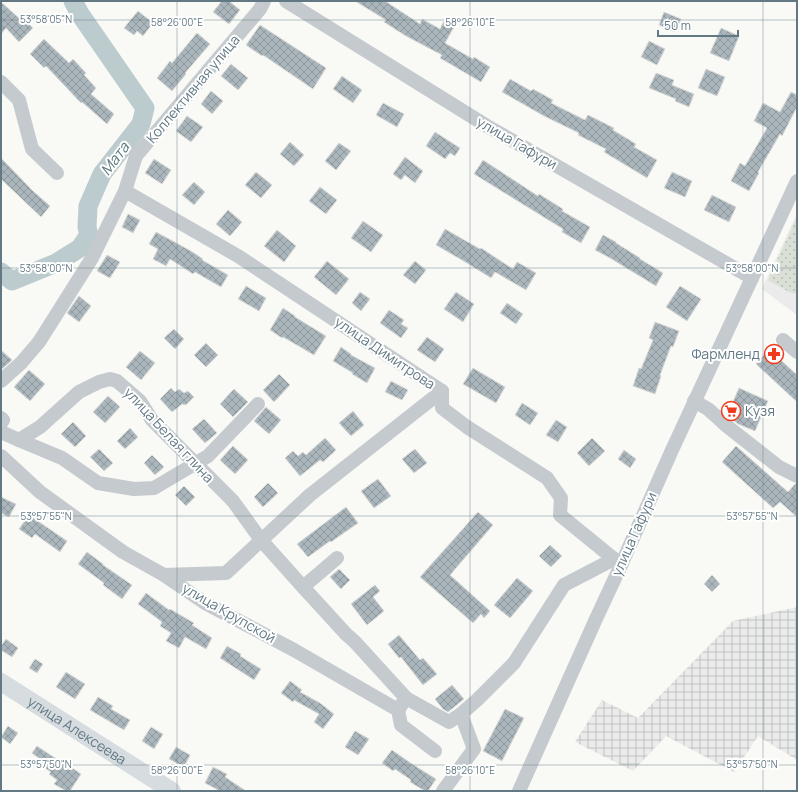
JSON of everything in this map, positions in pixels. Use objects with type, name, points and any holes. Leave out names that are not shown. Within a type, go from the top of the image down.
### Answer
[{"type":"main road","name":"улица Алексеева","points":[[1,682],[172,791]]},
{"type":"street","name":"Коллективная улица","points":[[1,381],[21,363],[39,342],[92,258],[125,191],[136,156],[260,9],[264,1]]},
{"type":"street","name":"улица Гафури","points":[[286,1],[487,126],[752,278]]},
{"type":"street","points":[[1,82],[19,100],[32,150],[57,173]]},
{"type":"street","name":"улица Гафури","points":[[519,791],[592,628],[618,561],[672,450],[797,182]]},
{"type":"street","name":"улица Димитрова","points":[[125,191],[238,256],[442,391],[442,408],[467,427],[547,478],[561,498],[560,515],[618,561]]},
{"type":"street","points":[[783,340],[797,352]]},
{"type":"street","name":"улица Белая глина","points":[[19,440],[40,427],[78,392],[99,382],[110,379],[117,381],[140,401],[152,420],[233,501],[261,540],[406,698],[449,722],[461,714]]},
{"type":"street","points":[[164,575],[226,573],[310,495],[442,391]]},
{"type":"street","points":[[694,401],[708,409],[728,427],[779,467],[797,476]]},
{"type":"street","points":[[1,432],[62,458],[98,483],[134,489],[154,488],[208,456],[258,404]]},
{"type":"street","points":[[1,418],[3,420],[1,423]]},
{"type":"street","name":"улица Крупской","points":[[1,456],[40,492],[122,552],[164,575],[205,603],[294,650],[398,710]]},
{"type":"street","points":[[303,587],[337,558]]},
{"type":"street","points":[[444,791],[474,749],[461,714],[514,663],[564,585],[618,561]]},
{"type":"street","points":[[406,698],[398,710],[401,725],[435,751]]},
{"type":"shaded area","points":[[797,213],[797,315],[762,289]]},
{"type":"shaded area","points":[[797,217],[796,294],[789,292],[768,280]]},
{"type":"shaded area","points":[[797,607],[797,760],[758,736],[734,772],[666,736],[633,771],[575,742],[602,700],[638,718],[733,621]]},
{"type":"building","points":[[222,1],[229,1],[240,10],[229,24],[213,12]]},
{"type":"building","points":[[355,1],[385,1],[420,24],[422,19],[440,29],[444,21],[454,27],[445,43],[473,59],[474,57],[490,67],[481,82],[440,58],[442,55],[406,36],[384,22],[386,20]]},
{"type":"building","points":[[1,2],[21,20],[23,18],[33,28],[19,42],[6,28],[1,34]]},
{"type":"building","points":[[138,11],[153,23],[143,36],[137,31],[134,35],[124,28]]},
{"type":"building","points":[[664,12],[681,19],[675,32],[659,25]]},
{"type":"building","points":[[260,25],[326,68],[313,89],[246,45]]},
{"type":"building","points":[[721,28],[739,36],[729,61],[710,53]]},
{"type":"building","points":[[197,33],[210,44],[185,73],[186,74],[172,91],[157,78],[170,61],[172,63]]},
{"type":"building","points":[[44,39],[69,63],[73,59],[86,73],[84,75],[96,88],[91,94],[114,114],[107,124],[82,102],[81,103],[46,66],[44,68],[30,54]]},
{"type":"building","points":[[649,41],[665,49],[657,65],[641,57]]},
{"type":"building","points":[[231,64],[248,78],[238,90],[221,76]]},
{"type":"building","points":[[706,69],[725,77],[717,96],[698,88]]},
{"type":"building","points":[[656,73],[674,80],[672,85],[694,94],[689,107],[675,101],[676,99],[649,88]]},
{"type":"building","points":[[342,76],[362,90],[353,103],[333,89]]},
{"type":"building","points":[[510,79],[531,91],[533,89],[553,100],[551,103],[585,120],[588,115],[614,128],[613,130],[636,144],[634,147],[657,160],[647,178],[604,152],[606,149],[502,92]]},
{"type":"building","points":[[211,91],[223,101],[212,114],[201,104]]},
{"type":"building","points":[[791,92],[797,95],[797,107],[782,136],[780,134],[758,172],[759,173],[749,191],[731,181],[740,163],[745,166],[767,128],[754,121],[763,103],[780,112]]},
{"type":"building","points":[[383,103],[404,114],[397,127],[376,115]]},
{"type":"building","points":[[187,116],[203,127],[191,142],[176,131]]},
{"type":"building","points":[[435,132],[460,148],[455,156],[450,153],[445,159],[426,146]]},
{"type":"building","points":[[290,142],[304,155],[294,166],[280,154]]},
{"type":"building","points":[[339,143],[351,151],[336,170],[325,161]]},
{"type":"building","points":[[405,157],[423,171],[415,183],[405,175],[401,180],[393,174]]},
{"type":"building","points":[[1,158],[50,206],[41,217],[1,179]]},
{"type":"building","points":[[154,159],[171,170],[162,184],[145,173]]},
{"type":"building","points":[[483,160],[538,196],[539,194],[563,209],[562,211],[590,227],[581,243],[562,232],[563,229],[474,174]]},
{"type":"building","points":[[256,172],[272,185],[261,198],[245,185]]},
{"type":"building","points":[[672,172],[692,181],[685,197],[664,188]]},
{"type":"building","points":[[194,182],[205,192],[194,205],[182,195]]},
{"type":"building","points":[[320,187],[337,200],[326,214],[309,201]]},
{"type":"building","points":[[712,195],[736,207],[729,222],[704,210]]},
{"type":"building","points":[[228,210],[242,222],[230,236],[216,224]]},
{"type":"building","points":[[128,214],[140,220],[133,233],[122,227]]},
{"type":"building","points":[[363,221],[383,235],[371,252],[351,238]]},
{"type":"building","points":[[445,229],[480,249],[481,248],[513,269],[517,262],[536,273],[526,290],[495,272],[491,278],[436,245]]},
{"type":"building","points":[[277,230],[296,246],[284,262],[264,246]]},
{"type":"building","points":[[156,232],[191,251],[203,259],[202,260],[228,275],[221,287],[195,272],[193,274],[170,259],[166,266],[153,259],[158,249],[149,244]]},
{"type":"building","points":[[603,235],[663,273],[656,286],[595,250]]},
{"type":"building","points":[[107,255],[120,262],[110,278],[97,271]]},
{"type":"building","points":[[327,261],[349,279],[336,295],[314,277]]},
{"type":"building","points":[[415,261],[426,270],[415,284],[403,275]]},
{"type":"building","points":[[246,286],[266,298],[259,311],[238,299]]},
{"type":"building","points":[[680,286],[701,299],[687,321],[666,307]]},
{"type":"building","points":[[360,292],[370,299],[361,311],[352,303]]},
{"type":"building","points":[[456,292],[474,304],[463,322],[444,309]]},
{"type":"building","points":[[79,296],[91,306],[79,322],[67,313]]},
{"type":"building","points":[[507,303],[523,314],[516,324],[500,313]]},
{"type":"building","points":[[283,308],[326,336],[314,355],[270,330]]},
{"type":"building","points":[[389,310],[404,320],[401,324],[408,328],[401,338],[380,323]]},
{"type":"building","points":[[655,322],[679,331],[673,347],[671,346],[660,375],[661,376],[655,394],[633,386],[639,368],[641,369],[653,340],[649,338]]},
{"type":"building","points":[[174,329],[184,339],[175,349],[164,338]]},
{"type":"building","points":[[427,337],[444,349],[435,362],[417,350]]},
{"type":"building","points":[[206,343],[218,355],[206,367],[194,355]]},
{"type":"building","points":[[341,347],[351,355],[375,368],[367,383],[333,361]]},
{"type":"building","points":[[769,349],[797,375],[797,402],[756,364]]},
{"type":"building","points":[[1,350],[12,360],[1,370]]},
{"type":"building","points":[[140,351],[155,363],[141,380],[126,367]]},
{"type":"building","points":[[473,368],[505,387],[496,403],[463,384]]},
{"type":"building","points":[[29,370],[45,384],[30,401],[14,387]]},
{"type":"building","points":[[279,374],[290,385],[274,402],[263,390]]},
{"type":"building","points":[[391,381],[408,390],[402,400],[385,392]]},
{"type":"building","points":[[171,388],[175,392],[179,389],[184,393],[188,391],[194,397],[186,405],[182,404],[172,412],[160,399]]},
{"type":"building","points":[[739,388],[768,401],[755,431],[738,424],[727,415]]},
{"type":"building","points":[[234,389],[248,402],[233,417],[220,404]]},
{"type":"building","points":[[108,396],[120,407],[105,423],[93,412]]},
{"type":"building","points":[[522,403],[538,413],[530,425],[515,415]]},
{"type":"building","points":[[266,407],[281,420],[269,434],[254,421]]},
{"type":"building","points":[[353,411],[364,425],[351,436],[339,423]]},
{"type":"building","points":[[204,419],[217,433],[205,443],[192,429]]},
{"type":"building","points":[[556,420],[567,427],[558,442],[546,435]]},
{"type":"building","points":[[73,422],[86,436],[75,447],[61,434]]},
{"type":"building","points":[[130,428],[138,437],[125,449],[117,441]]},
{"type":"building","points":[[325,438],[336,450],[323,462],[320,460],[300,476],[285,458],[293,451],[298,456],[303,452],[306,455]]},
{"type":"building","points":[[592,438],[605,451],[589,466],[577,453]]},
{"type":"building","points":[[233,446],[248,460],[235,474],[220,460]]},
{"type":"building","points":[[736,446],[788,492],[795,484],[797,484],[797,517],[780,502],[773,508],[722,462]]},
{"type":"building","points":[[99,449],[113,463],[104,471],[90,457]]},
{"type":"building","points":[[415,449],[427,463],[414,473],[402,459]]},
{"type":"building","points":[[624,450],[636,459],[630,468],[618,459]]},
{"type":"building","points":[[152,455],[164,467],[155,475],[144,463]]},
{"type":"building","points":[[378,479],[391,496],[374,508],[361,491]]},
{"type":"building","points":[[268,483],[278,493],[263,507],[254,497]]},
{"type":"building","points":[[184,486],[195,497],[186,506],[175,495]]},
{"type":"building","points":[[1,497],[16,504],[9,517],[1,513]]},
{"type":"building","points":[[346,507],[358,523],[308,557],[297,544]]},
{"type":"building","points":[[478,512],[493,525],[450,575],[490,611],[484,618],[481,614],[473,623],[420,577]]},
{"type":"building","points":[[29,515],[67,541],[60,552],[35,534],[32,538],[19,529]]},
{"type":"building","points":[[550,545],[562,556],[551,567],[539,556]]},
{"type":"building","points":[[87,552],[132,585],[122,599],[103,585],[104,583],[78,564]]},
{"type":"building","points":[[339,569],[350,580],[341,589],[330,577]]},
{"type":"building","points":[[712,575],[720,584],[712,592],[704,584]]},
{"type":"building","points":[[517,578],[533,591],[510,618],[494,605]]},
{"type":"building","points":[[375,585],[380,591],[373,597],[384,611],[367,625],[351,604]]},
{"type":"building","points":[[146,593],[169,610],[170,609],[194,623],[192,625],[212,638],[206,649],[185,637],[179,648],[166,641],[171,633],[160,626],[162,622],[138,604]]},
{"type":"building","points":[[399,635],[420,660],[423,658],[437,674],[423,685],[401,657],[399,658],[388,644]]},
{"type":"building","points":[[6,639],[18,648],[12,657],[1,650],[1,646]]},
{"type":"building","points":[[227,646],[241,654],[240,656],[261,669],[254,680],[220,658]]},
{"type":"building","points":[[35,659],[43,664],[37,673],[29,668]]},
{"type":"building","points":[[66,672],[85,684],[75,699],[56,687]]},
{"type":"building","points":[[290,681],[302,690],[300,692],[320,703],[334,714],[323,729],[314,722],[319,714],[294,700],[293,702],[281,693]]},
{"type":"building","points":[[452,685],[464,699],[448,712],[443,709],[435,699]]},
{"type":"building","points":[[98,697],[113,706],[111,709],[130,720],[124,730],[90,710]]},
{"type":"building","points":[[505,709],[524,718],[502,761],[483,751]]},
{"type":"building","points":[[8,726],[18,733],[10,744],[1,737]]},
{"type":"building","points":[[151,727],[163,734],[154,749],[142,741]]},
{"type":"building","points":[[355,731],[369,739],[358,755],[345,747]]},
{"type":"building","points":[[37,746],[81,774],[70,791],[66,791],[54,784],[57,780],[49,774],[51,772],[37,763],[40,759],[32,753]]},
{"type":"building","points":[[176,747],[190,755],[184,767],[169,759]]},
{"type":"building","points":[[392,750],[436,779],[428,791],[425,791],[410,782],[411,780],[395,769],[393,771],[382,763]]},
{"type":"building","points":[[213,767],[227,774],[225,777],[246,791],[220,791],[205,783]]},
{"type":"waterway","name":"Мата","points":[[1,272],[12,281],[56,263],[80,248],[89,235],[87,227],[88,206],[102,174],[141,124],[145,108],[80,14],[73,1]]},
{"type":"place","name":"Фармленд","points":[[774,354]]},
{"type":"place","name":"Кузя","points":[[731,411]]}]
